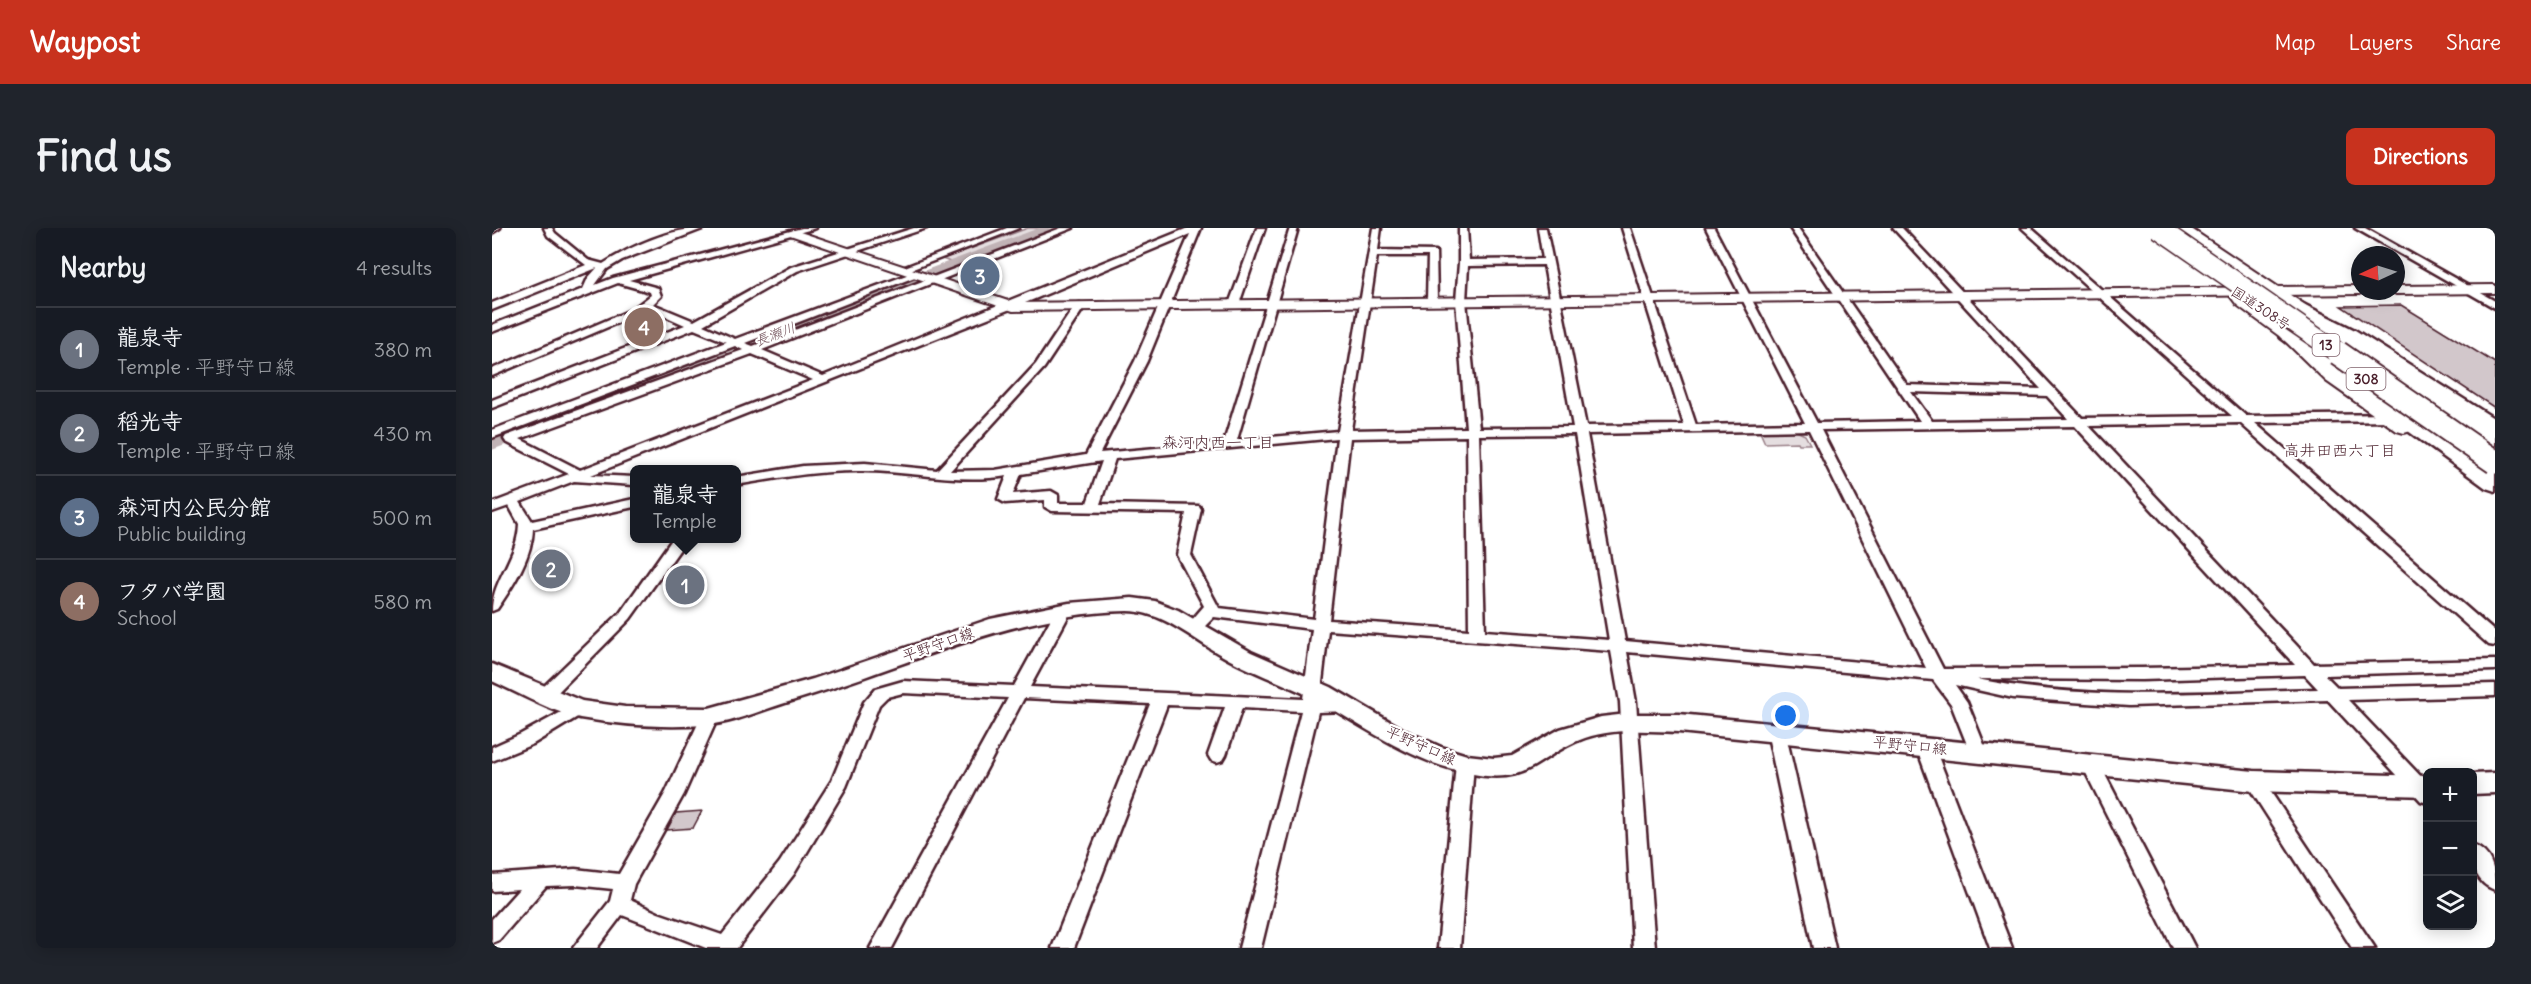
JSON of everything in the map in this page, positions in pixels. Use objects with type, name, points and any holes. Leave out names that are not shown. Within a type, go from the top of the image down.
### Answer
[{"type":"highway","name":"国道308号","points":[[2146,228],[2235,292],[2332,355],[2495,469]]},
{"type":"highway","name":"13","points":[[2158,228],[2495,462]]},
{"type":"highway","name":"13","points":[[2174,228],[2495,444]]},
{"type":"highway","name":"国道308号","points":[[2181,228],[2495,444]]},
{"type":"highway","points":[[2235,292],[2243,301],[2373,397],[2495,483]]},
{"type":"highway","points":[[2293,305],[2348,334],[2494,421]]},
{"type":"highway","points":[[2293,305],[2335,323],[2389,351],[2494,421]]},
{"type":"highway","points":[[2288,334],[2333,377],[2495,491]]},
{"type":"main road","name":"平野守口線","points":[[496,676],[578,709],[625,715],[709,717],[734,712],[820,685],[990,626],[1018,619],[1102,606],[1147,606],[1201,620],[1243,657],[1313,696],[1345,707],[1389,733],[1465,764],[1505,766],[1520,764],[1553,741],[1578,731],[1628,722],[1679,723],[1925,746],[2254,781],[2423,790]]},
{"type":"main road","points":[[2477,784],[2495,783]]},
{"type":"street","points":[[492,230],[496,228]]},
{"type":"street","points":[[548,228],[551,234],[585,262],[599,266]]},
{"type":"street","points":[[492,307],[529,291],[701,228]]},
{"type":"street","points":[[492,329],[616,279],[812,228]]},
{"type":"street","points":[[492,404],[695,325],[795,269],[923,228]]},
{"type":"street","points":[[902,270],[1015,228]]},
{"type":"street","points":[[630,481],[574,476],[510,439],[753,350],[1069,228]]},
{"type":"street","points":[[1091,458],[1122,403],[1166,305],[1197,228]]},
{"type":"street","points":[[492,508],[1009,306],[1197,228]]},
{"type":"street","points":[[1233,304],[1260,228]]},
{"type":"street","points":[[1229,447],[1294,228]]},
{"type":"street","points":[[1250,948],[1313,696],[1344,434],[1377,228]]},
{"type":"street","points":[[1463,228],[1464,263],[1461,301],[1473,434],[1477,637]]},
{"type":"street","points":[[1542,228],[1628,702],[1644,948]]},
{"type":"street","points":[[1626,228],[1692,430]]},
{"type":"street","points":[[1710,228],[1748,298],[1938,675],[1959,702],[1978,752]]},
{"type":"street","points":[[1794,228],[1929,426]]},
{"type":"street","points":[[1897,228],[2423,788]]},
{"type":"street","points":[[2026,228],[2495,641]]},
{"type":"street","points":[[2359,228],[2495,305]]},
{"type":"street","points":[[794,233],[1009,306],[1842,298],[2351,290]]},
{"type":"street","points":[[1373,253],[1433,254],[1432,302]]},
{"type":"street","points":[[1464,263],[1549,262]]},
{"type":"street","points":[[588,290],[599,266]]},
{"type":"street","points":[[492,434],[915,275]]},
{"type":"street","points":[[492,373],[647,305],[656,296],[655,290],[616,279]]},
{"type":"street","points":[[2405,290],[2495,289]]},
{"type":"street","points":[[529,291],[548,306]]},
{"type":"street","points":[[647,305],[820,379]]},
{"type":"street","points":[[940,474],[1040,366],[1080,306]]},
{"type":"street","points":[[1903,388],[1981,390],[2001,393],[2050,392]]},
{"type":"street","points":[[741,480],[803,470],[865,467],[973,475],[1015,471],[1091,458],[1229,447],[1344,434],[1473,434],[1580,430],[2390,417]]},
{"type":"street","points":[[1092,507],[1110,457]]},
{"type":"street","points":[[1015,471],[1005,499],[1051,495],[1052,507],[1194,509],[1184,555],[1212,606],[1201,620]]},
{"type":"street","points":[[492,606],[519,556],[526,526],[521,512],[511,500]]},
{"type":"street","points":[[526,526],[630,504]]},
{"type":"street","points":[[544,696],[625,616],[677,543]]},
{"type":"street","points":[[882,948],[1062,613]]},
{"type":"street","points":[[1201,620],[1323,625],[1619,646],[1938,675],[1977,673],[2142,674],[2495,665]]},
{"type":"street","points":[[1938,675],[1987,688],[2013,692],[2129,700],[2495,690]]},
{"type":"street","points":[[619,904],[651,919],[725,947],[787,868],[811,830],[840,782],[872,702],[881,693],[903,687],[1236,701],[1313,696]]},
{"type":"street","points":[[1063,948],[1161,698]]},
{"type":"street","points":[[1217,754],[1236,701]]},
{"type":"street","points":[[492,754],[527,739],[578,709]]},
{"type":"street","points":[[585,948],[619,904],[624,883],[675,794],[709,717]]},
{"type":"street","points":[[1776,731],[1824,948]]},
{"type":"street","points":[[1925,746],[2001,948]]},
{"type":"street","points":[[1449,948],[1465,764]]},
{"type":"street","points":[[2091,765],[2184,948]]},
{"type":"street","points":[[2254,781],[2364,948]]},
{"type":"street","points":[[2477,859],[2495,882]]},
{"type":"street","points":[[492,883],[541,878],[608,879],[624,883]]},
{"type":"street","points":[[492,934],[541,878]]},
{"type":"shaded area","points":[[1028,228],[1050,228],[953,263],[942,259]]},
{"type":"shaded area","points":[[1796,431],[1805,435],[1810,444],[1765,443],[1760,432]]},
{"type":"building","points":[[2401,305],[2495,363],[2495,408],[2341,306]]},
{"type":"building","points":[[702,811],[693,828],[667,830],[676,813]]},
{"type":"waterway","name":"長瀬川","points":[[492,441],[1058,228]]},
{"type":"place","name":"森河内公民分館","points":[[980,276]]},
{"type":"place","name":"フタバ学園","points":[[644,327]]},
{"type":"place","name":"稻光寺","points":[[551,569]]},
{"type":"place","name":"龍泉寺","points":[[685,585]]},
{"type":"district","name":"森河内西一丁目","points":[[1218,442]]},
{"type":"district","name":"高井田西六丁目","points":[[2340,450]]}]
